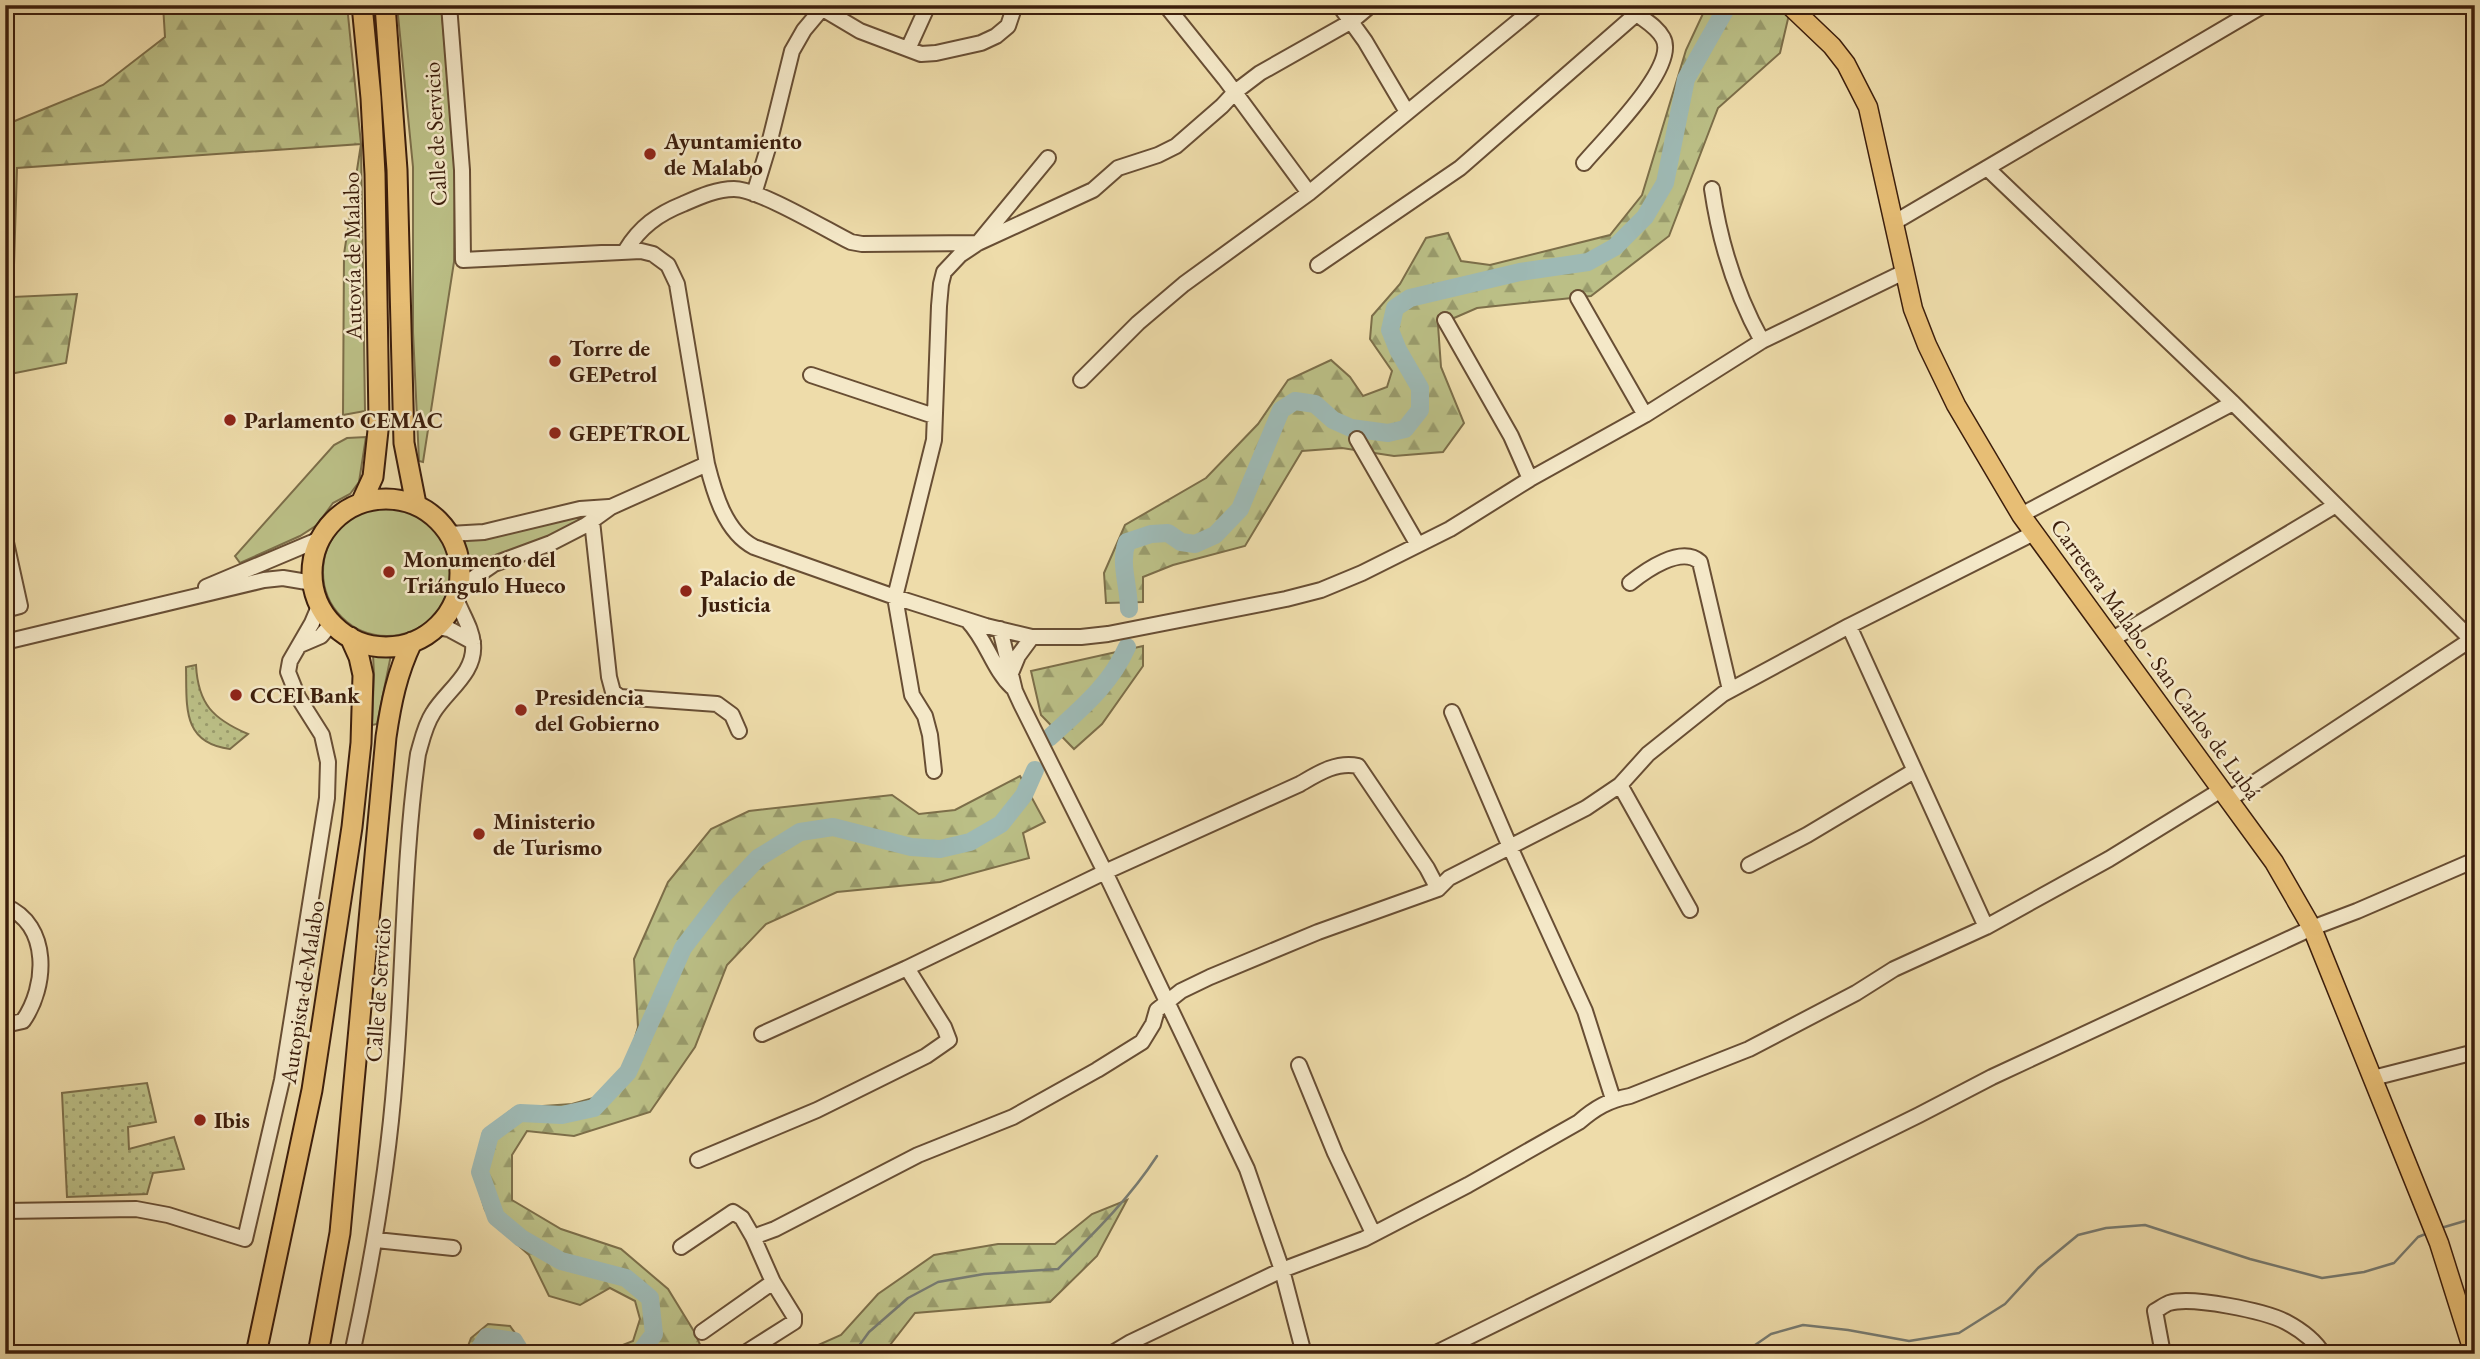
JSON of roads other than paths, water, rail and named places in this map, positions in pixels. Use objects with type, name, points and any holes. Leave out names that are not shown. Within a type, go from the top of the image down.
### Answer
[{"type":"highway","name":"Autovía de Malabo","points":[[361,503],[373,477],[379,421],[375,186],[371,98],[362,5]]},
{"type":"highway","name":"Autovía de Malabo","points":[[385,5],[397,170],[404,443],[416,504]]},
{"type":"highway","points":[[383,498],[416,504],[435,516],[449,534],[458,554],[457,593],[451,609],[437,627],[412,642],[387,647],[349,637],[332,623],[320,604],[313,583],[313,560],[320,539],[333,521],[361,503],[383,498]]},
{"type":"highway","name":"Autopista de Malabo","points":[[256,1354],[312,1090],[352,827],[361,743],[363,675],[359,657],[349,637]]},
{"type":"highway","points":[[318,1354],[340,1233],[386,737],[394,686],[412,642]]},
{"type":"main road","name":"Carretera Malabo - San Carlos de Lubá","points":[[1789,5],[1832,46],[1858,86],[1873,128],[1913,309],[1956,405],[2021,515],[2274,862],[2312,928],[2470,1323],[2474,1354]]},
{"type":"street","name":"Calle de Servicio","points":[[449,5],[462,170],[463,260],[626,250]]},
{"type":"street","points":[[908,48],[928,5]]},
{"type":"street","points":[[754,194],[792,51],[804,30],[824,7],[860,31],[921,54],[981,43],[996,36],[1008,26],[1015,5]]},
{"type":"street","points":[[1339,5],[1352,21],[1407,112]]},
{"type":"street","points":[[1371,5],[1352,21],[1274,64],[1235,92],[1191,133],[1167,151],[1118,168],[1093,190],[978,243],[851,242],[754,194],[736,189],[721,190],[668,209],[644,226],[626,250],[653,254],[668,265],[677,284],[707,464],[718,500],[737,533],[745,542],[895,597],[968,621],[1032,637],[1108,634],[1286,599],[1342,582],[1450,529],[1530,479],[1645,415],[1762,341],[1904,271]]},
{"type":"street","points":[[1080,380],[1138,323],[1184,284],[1309,193],[1538,5]]},
{"type":"street","points":[[1895,222],[2264,5]]},
{"type":"street","points":[[1168,8],[1235,92],[1309,193]]},
{"type":"street","points":[[1318,265],[1460,168],[1631,10],[1653,25],[1662,36],[1666,54],[1648,88],[1584,163]]},
{"type":"street","points":[[934,771],[925,716],[912,695],[895,597],[934,440],[941,284],[949,266],[978,243],[1048,158]]},
{"type":"street","points":[[1111,1354],[1282,1270],[1338,1251],[1468,1185],[1579,1122],[1595,1108],[1613,1099],[1630,1096],[1749,1049],[1856,993],[1894,969],[1986,927],[2225,795],[2474,640],[2233,403],[1988,169]]},
{"type":"street","points":[[1712,190],[1717,228],[1731,273],[1746,312],[1762,341]]},
{"type":"street","points":[[1578,298],[1645,415]]},
{"type":"street","points":[[1445,320],[1511,436],[1530,479]]},
{"type":"street","points":[[811,375],[934,416]]},
{"type":"street","points":[[2021,515],[2233,403]]},
{"type":"street","points":[[1357,439],[1418,545]]},
{"type":"street","points":[[473,642],[457,593],[494,564],[551,544],[593,521],[611,507],[707,464]]},
{"type":"street","points":[[2111,640],[2336,505]]},
{"type":"street","points":[[449,534],[484,532],[563,513],[611,507]]},
{"type":"street","points":[[593,521],[609,677],[613,692],[620,697],[717,704],[732,715],[739,731]]},
{"type":"street","points":[[753,1237],[775,1229],[919,1155],[1013,1116],[1097,1070],[1142,1042],[1153,1024],[1157,1010],[1167,1001],[1210,977],[1273,950],[1438,889],[1450,878],[1586,807],[1620,785],[1648,754],[1730,690],[1849,626],[2034,533]]},
{"type":"street","points":[[5,538],[20,606],[5,610]]},
{"type":"street","points":[[186,598],[201,589],[320,539]]},
{"type":"street","points":[[1630,583],[1648,568],[1665,561],[1692,557],[1700,562],[1730,690]]},
{"type":"street","points":[[5,642],[271,579],[283,578],[313,583]]},
{"type":"street","points":[[5,1212],[136,1209],[168,1215],[245,1239],[282,1080],[327,798],[328,762],[322,734],[298,697],[288,671],[290,661],[320,604]]},
{"type":"street","points":[[968,621],[985,641],[1007,683],[1015,691]]},
{"type":"street","points":[[299,646],[326,632],[332,623]]},
{"type":"street","points":[[1849,626],[1986,927]]},
{"type":"street","points":[[437,627],[449,629],[473,642]]},
{"type":"street","points":[[992,657],[993,628]]},
{"type":"street","points":[[993,628],[1011,673],[1015,691],[1247,1169],[1282,1270],[1304,1354]]},
{"type":"street","points":[[1011,673],[1018,656],[1032,637]]},
{"type":"street","name":"Calle de Servicio","points":[[352,1354],[376,1240],[395,1076],[418,754],[426,726],[433,713],[467,671],[473,642]]},
{"type":"street","points":[[1452,712],[1585,1011],[1613,1099]]},
{"type":"street","points":[[762,1034],[907,968],[1105,872],[1300,784],[1321,771],[1350,764],[1358,766],[1427,868],[1438,889]]},
{"type":"street","points":[[1749,865],[1807,835],[1914,771]]},
{"type":"street","points":[[1620,785],[1690,910]]},
{"type":"street","points":[[1434,1354],[1992,1077],[2312,928],[2475,860]]},
{"type":"street","points":[[5,906],[32,928],[41,951],[34,1006],[23,1021],[5,1025]]},
{"type":"street","points":[[698,1160],[817,1110],[926,1056],[949,1040],[944,1027],[907,968]]},
{"type":"street","points":[[2374,1078],[2475,1052]]},
{"type":"street","points":[[1299,1065],[1335,1153],[1373,1233]]},
{"type":"street","points":[[681,1247],[733,1212],[742,1219],[753,1237],[773,1282],[794,1316],[794,1322],[745,1353]]},
{"type":"street","points":[[376,1240],[453,1248]]},
{"type":"street","points":[[702,1332],[773,1282]]},
{"type":"street","points":[[2163,1354],[2155,1311],[2168,1303],[2191,1302],[2224,1304],[2284,1321],[2311,1338],[2323,1354]]},
{"type":"waterway","points":[[1129,609],[1124,566],[1127,542],[1151,534],[1168,533],[1181,542],[1195,544],[1215,535],[1240,509],[1281,410],[1295,401],[1315,404],[1333,420],[1351,428],[1388,433],[1405,429],[1420,410],[1420,388],[1390,330],[1395,308],[1410,298],[1520,272],[1588,262],[1615,247],[1645,217],[1665,183],[1686,79],[1728,5]]},
{"type":"waterway","points":[[1049,738],[1103,686],[1127,647]]},
{"type":"waterway","points":[[639,1354],[654,1334],[650,1298],[626,1278],[561,1261],[521,1238],[496,1217],[480,1172],[490,1135],[520,1113],[562,1115],[594,1108],[628,1072],[683,948],[725,893],[758,858],[800,832],[833,827],[911,847],[940,849],[970,842],[1001,824],[1024,795],[1035,770]]},
{"type":"waterway","points":[[853,1354],[869,1332],[908,1298],[938,1282],[984,1274],[1058,1269],[1123,1201],[1157,1156]]},
{"type":"waterway","points":[[2441,1228],[2475,1218]]},
{"type":"waterway","points":[[1742,1354],[1771,1334],[1803,1325],[1909,1341],[1959,1333],[2005,1304],[2038,1268],[2078,1235],[2106,1228],[2145,1225],[2250,1259],[2322,1278],[2364,1272],[2394,1263],[2418,1237],[2428,1233]]},
{"type":"waterway","points":[[476,1354],[487,1337],[514,1341],[522,1354]]},
{"type":"place","name":"Ayuntamiento de Malabo","points":[[650,154]]},
{"type":"place","name":"Torre de GEPetrol","points":[[555,361]]},
{"type":"place","name":"Parlamento CEMAC","points":[[230,420]]},
{"type":"place","name":"GEPETROL","points":[[555,433]]},
{"type":"place","name":"Monumento del Triángulo Hueco","points":[[389,572]]},
{"type":"place","name":"Palacio de Justicia","points":[[686,591]]},
{"type":"place","name":"CCEI Bank","points":[[236,695]]},
{"type":"place","name":"Presidencia del Gobierno","points":[[521,710]]},
{"type":"place","name":"Ministerio de Turismo","points":[[479,834]]},
{"type":"place","name":"Ibis","points":[[200,1120]]}]
